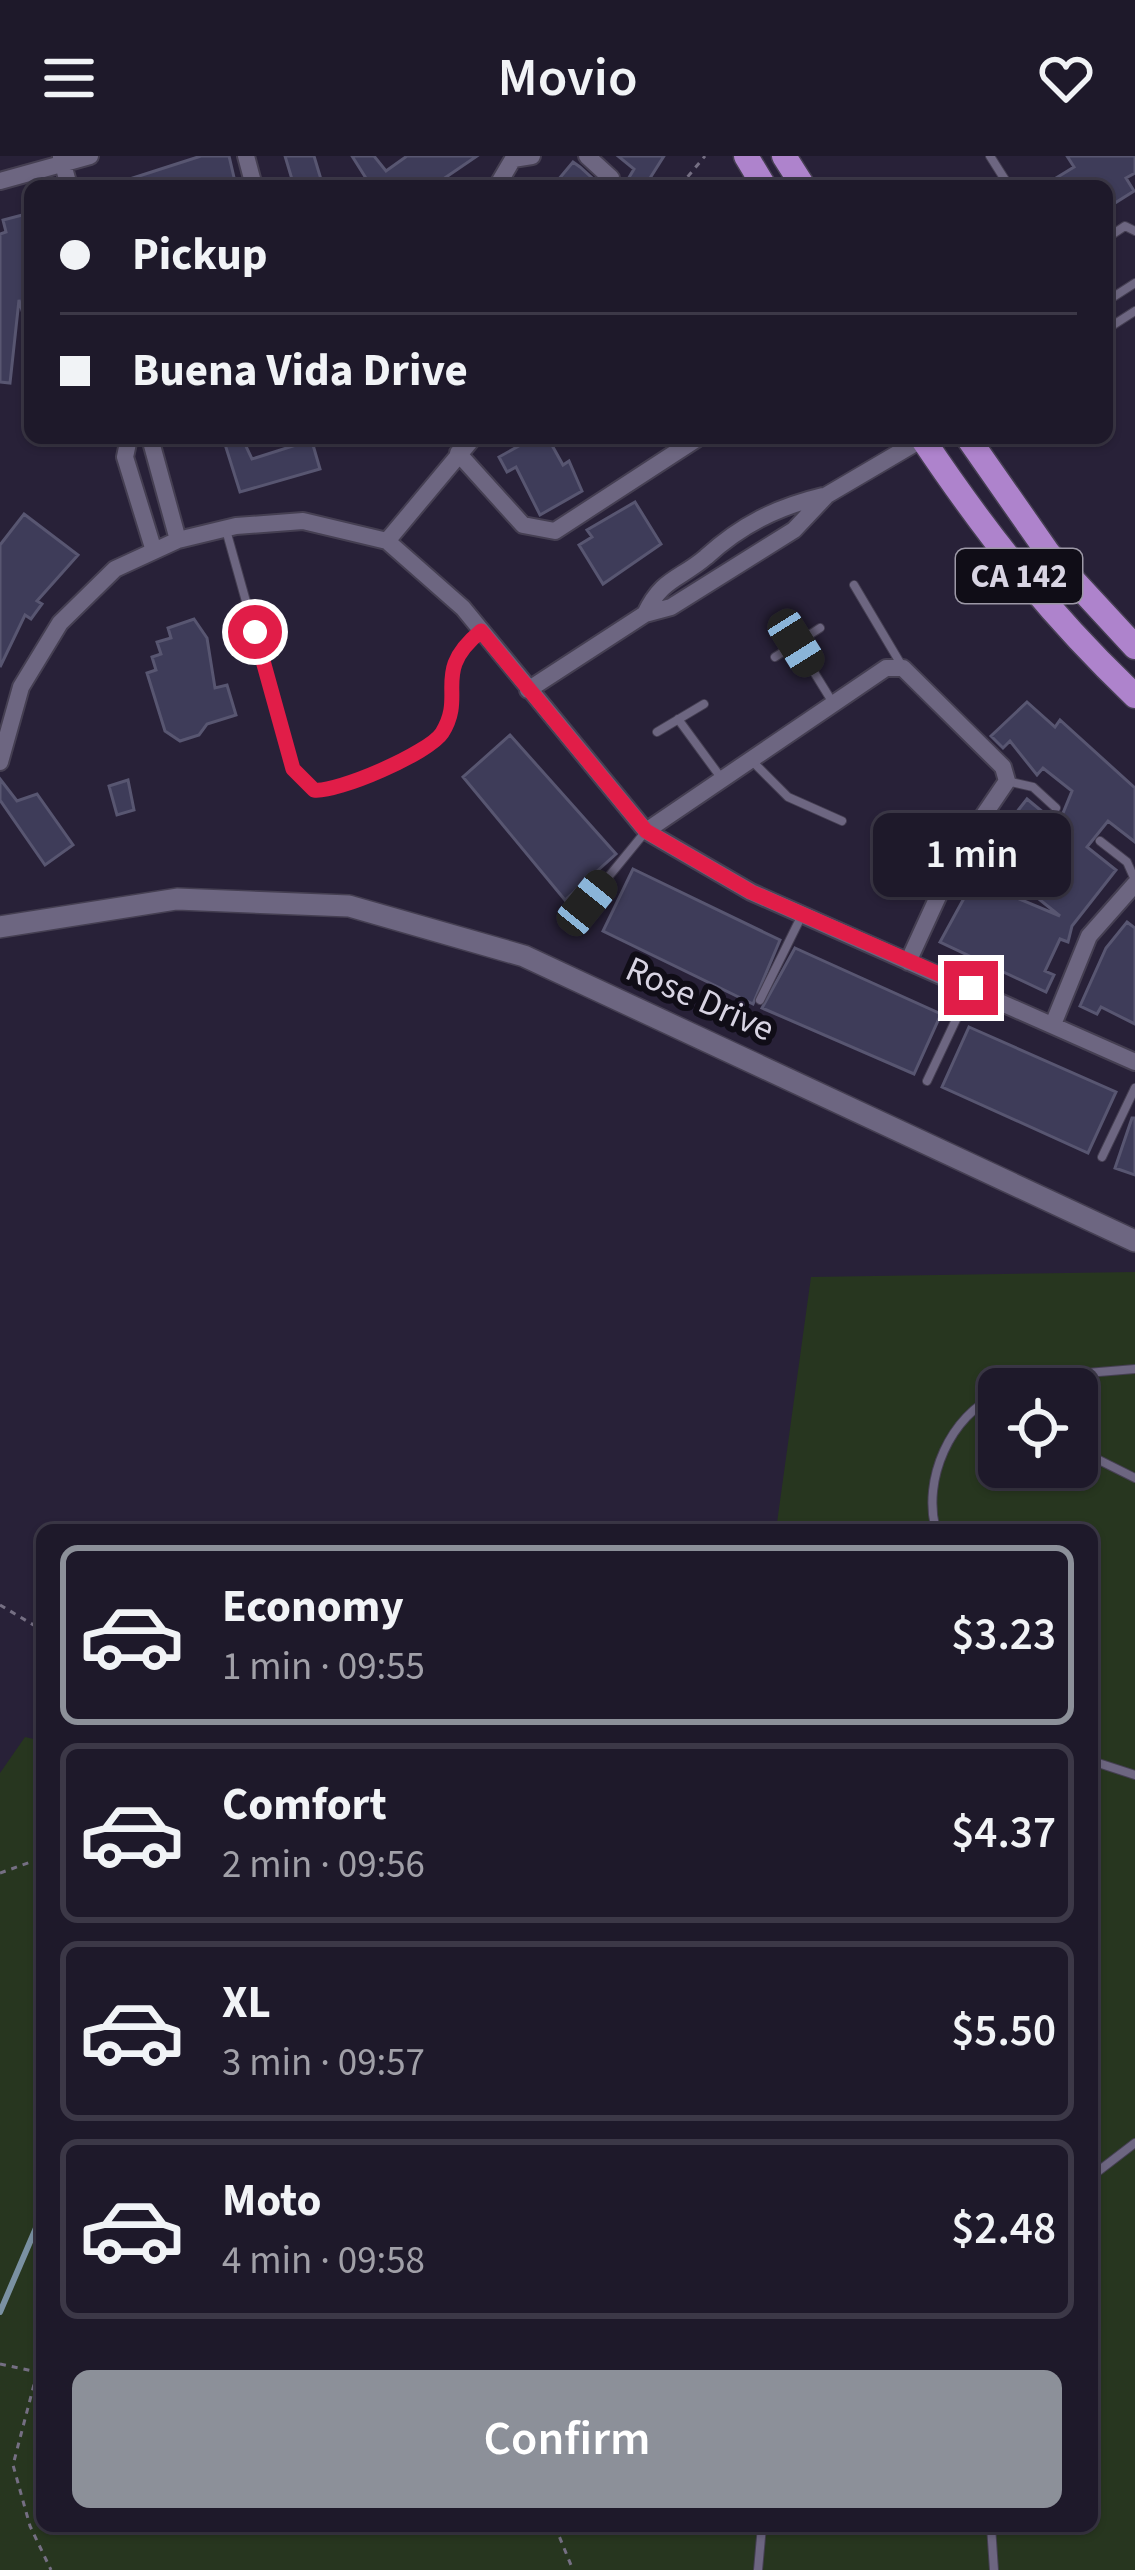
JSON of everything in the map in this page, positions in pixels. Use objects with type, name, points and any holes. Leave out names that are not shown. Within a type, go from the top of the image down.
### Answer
[{"type":"main road","name":"CA 142","points":[[927,444],[1001,555],[1072,637],[1135,696]]},
{"type":"main road","name":"CA 142","points":[[972,444],[1049,554],[1135,647]]},
{"type":"street","points":[[0,181],[61,160],[90,156]]},
{"type":"street","points":[[513,158],[532,156]]},
{"type":"street","points":[[587,156],[610,178]]},
{"type":"street","points":[[128,444],[125,457],[154,551]]},
{"type":"street","points":[[152,444],[178,540]]},
{"type":"street","points":[[387,542],[466,444]]},
{"type":"street","points":[[458,453],[524,525],[555,531],[689,444]]},
{"type":"street","points":[[529,690],[645,614],[670,607],[794,530],[827,495],[913,444]]},
{"type":"street","points":[[645,614],[657,589],[716,545],[778,507],[827,495]]},
{"type":"street","points":[[2,760],[21,687],[60,623],[116,569],[178,540],[226,528],[303,521],[387,542],[427,573],[481,631],[646,831],[802,915],[1054,1022],[1135,1062]]},
{"type":"street","points":[[646,831],[886,668],[903,668],[1004,767],[1007,782],[951,868],[908,962]]},
{"type":"street","points":[[1054,1022],[1090,935],[1135,882]]},
{"type":"street","name":"Rose Drive","points":[[0,927],[177,898],[350,906],[524,956],[1135,1241]]},
{"type":"lane","points":[[226,528],[293,769],[314,790],[348,785],[433,742],[448,718],[452,662],[481,631]]},
{"type":"lane","points":[[854,585],[903,668]]},
{"type":"lane","points":[[775,657],[820,628]]},
{"type":"lane","points":[[796,643],[833,704]]},
{"type":"lane","points":[[657,732],[704,704]]},
{"type":"lane","points":[[678,719],[722,779]]},
{"type":"lane","points":[[751,760],[788,797],[842,821]]},
{"type":"lane","points":[[1007,782],[1033,787],[1056,808]]},
{"type":"lane","points":[[587,903],[646,831]]},
{"type":"lane","points":[[1100,841],[1127,862],[1135,882]]},
{"type":"lane","points":[[887,843],[951,868]]},
{"type":"lane","points":[[760,1000],[802,915]]},
{"type":"lane","points":[[927,1081],[971,988]]},
{"type":"lane","points":[[1102,1156],[1135,1088]]},
{"type":"lane","points":[[1098,1372],[1135,1369]]},
{"type":"lane","points":[[934,1524],[930,1509],[944,1450],[960,1423],[978,1408]]},
{"type":"lane","points":[[1098,1460],[1135,1478]]},
{"type":"lane","points":[[1098,1763],[1135,1775]]},
{"type":"lane","points":[[1098,2171],[1135,2143]]},
{"type":"lane","points":[[758,2570],[761,2532]]},
{"type":"lane","points":[[991,2532],[994,2570]]},
{"type":"path","points":[[685,180],[704,156]]},
{"type":"path","points":[[0,1605],[36,1626]]},
{"type":"path","points":[[0,1874],[36,1860]]},
{"type":"path","points":[[0,2364],[36,2372]]},
{"type":"path","points":[[36,2384],[13,2465],[30,2526],[51,2570]]},
{"type":"path","points":[[557,2532],[573,2570]]},
{"type":"green space","points":[[1135,1272],[1135,2570],[0,2570],[0,1773],[25,1737],[36,1740],[36,2532],[1098,2532],[1098,1524],[777,1524],[811,1277]]},
{"type":"building","points":[[201,156],[229,156],[235,180],[127,180]]},
{"type":"building","points":[[285,156],[314,156],[321,180],[292,180]]},
{"type":"building","points":[[352,156],[374,156],[386,171],[407,156],[477,156],[442,180],[367,180]]},
{"type":"building","points":[[618,156],[664,156],[649,180],[628,180],[634,169]]},
{"type":"building","points":[[1067,156],[1135,156],[1135,173],[1126,178],[1134,191],[1113,204],[1113,180],[1053,180],[1074,167]]},
{"type":"building","points":[[573,162],[594,180],[558,180]]},
{"type":"building","points":[[24,215],[24,317],[19,300],[10,383],[0,382],[3,220]]},
{"type":"building","points":[[225,444],[245,444],[252,459],[292,444],[313,444],[320,469],[240,492]]},
{"type":"building","points":[[522,444],[551,444],[563,465],[569,461],[582,491],[540,515],[516,467],[507,472],[499,457]]},
{"type":"building","points":[[635,502],[661,544],[603,584],[579,545],[592,537],[587,530]]},
{"type":"building","points":[[24,514],[78,555],[37,601],[42,604],[31,619],[25,615],[0,667],[0,545]]},
{"type":"building","points":[[194,619],[207,638],[215,688],[227,685],[236,715],[207,724],[199,735],[180,741],[165,731],[147,673],[156,670],[152,657],[161,654],[157,642],[171,638],[168,628]]},
{"type":"building","points":[[1027,702],[1055,727],[1060,720],[1135,788],[1135,842],[1108,821],[1087,847],[1116,870],[1072,926],[1068,942],[1060,939],[1045,971],[1054,975],[1046,992],[940,942],[974,880],[1060,916],[983,854],[993,840],[1001,847],[1023,819],[1016,813],[1027,799],[1050,818],[1063,813],[1072,791],[1043,768],[1037,775],[1010,741],[1003,748],[991,736]]},
{"type":"building","points":[[510,735],[616,854],[565,900],[463,777]]},
{"type":"building","points":[[0,779],[17,801],[37,794],[73,845],[45,865],[0,800]]},
{"type":"building","points":[[128,780],[134,810],[117,815],[109,786]]},
{"type":"building","points":[[633,869],[780,940],[753,1004],[603,931]]},
{"type":"building","points":[[1127,922],[1135,928],[1135,1024],[1101,1007],[1097,1014],[1080,1006],[1106,948]]},
{"type":"building","points":[[795,948],[941,1014],[914,1074],[762,1008]]},
{"type":"building","points":[[969,1027],[1116,1092],[1088,1153],[942,1087]]},
{"type":"building","points":[[1135,1118],[1135,1175],[1115,1168]]},
{"type":"waterway","points":[[0,2312],[36,2228]]},
{"type":"route","points":[[255,632],[293,769],[300,782],[314,790],[327,792],[348,785],[433,742],[448,718],[452,662],[459,649],[481,631],[646,831],[751,892],[971,988]]}]
